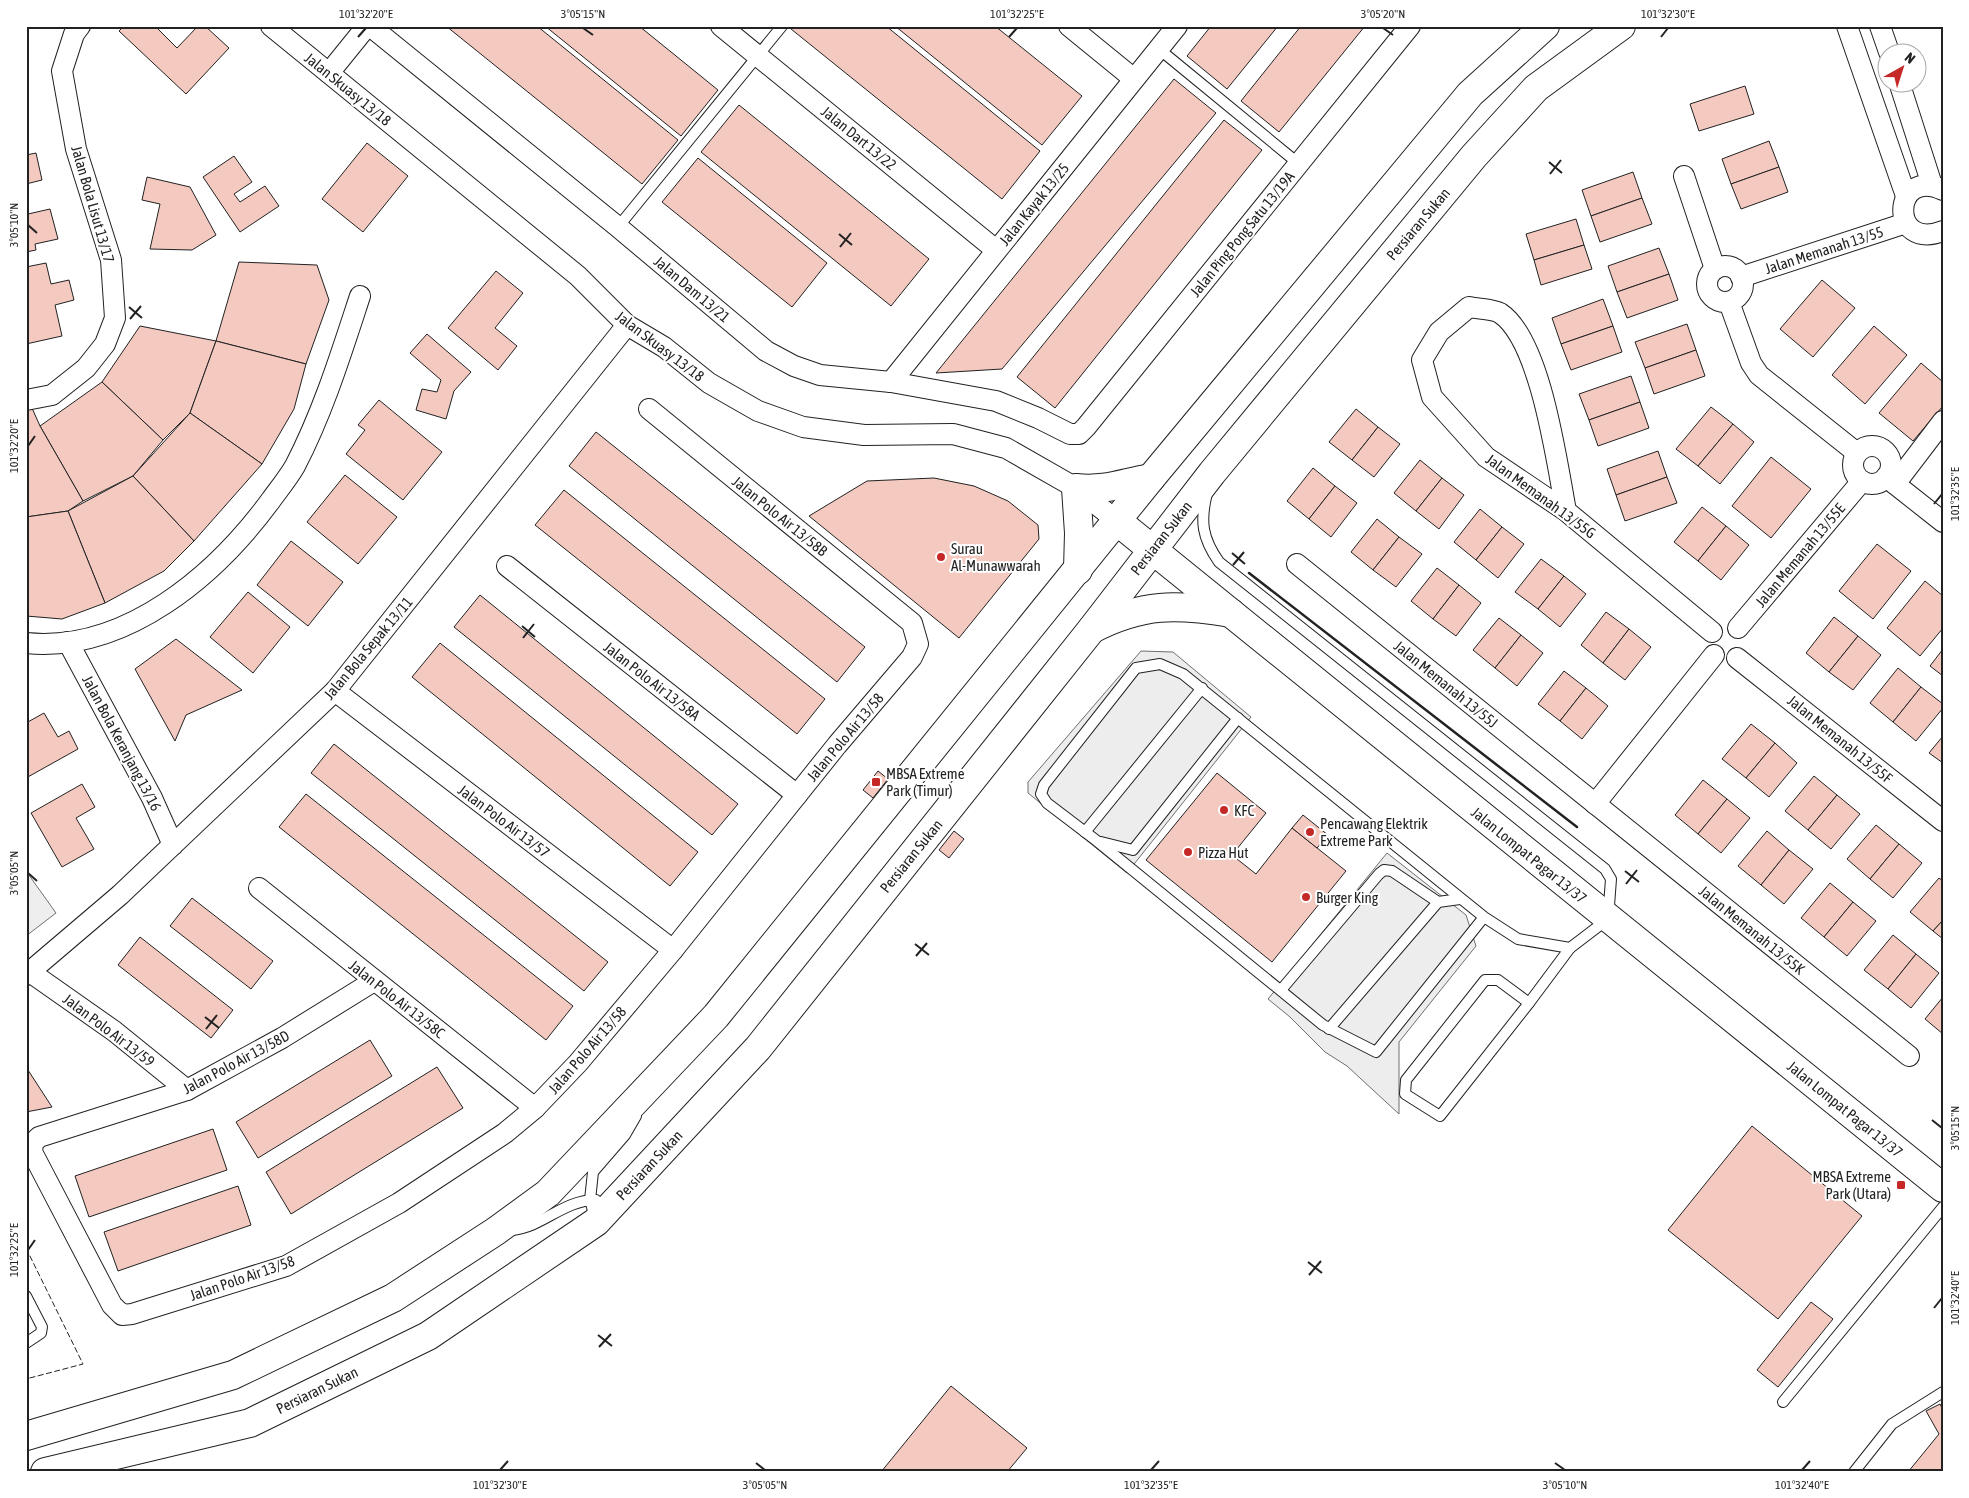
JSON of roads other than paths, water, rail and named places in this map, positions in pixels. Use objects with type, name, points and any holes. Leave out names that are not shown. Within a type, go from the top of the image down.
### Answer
[{"type":"main road","points":[[31,1432],[234,1375],[393,1298],[496,1231],[548,1193],[716,1016],[1151,478],[1470,94],[1545,26]]},
{"type":"main road","name":"Persiaran Sukan","points":[[45,1472],[250,1423],[428,1336],[600,1208],[758,1048],[1090,630],[1212,473],[1474,156],[1536,88],[1621,26]]},
{"type":"main road","points":[[1078,570],[1079,533],[1076,488],[1097,490],[1151,478]]},
{"type":"main road","name":"Jalan Lompat Pagar 13/37","points":[[1117,521],[1943,1188]]},
{"type":"main road","points":[[1090,630],[1118,616],[1149,608],[1176,606],[1231,613]]},
{"type":"main road","points":[[1890,1145],[1943,1173]]},
{"type":"street","name":"Jalan Bola Lisut 13/17","points":[[26,400],[52,395],[86,368],[105,344],[115,318],[111,260],[76,149],[62,71],[74,34],[80,26]]},
{"type":"street","name":"Jalan Skuasy 13/18","points":[[271,26],[578,276],[627,325],[664,347],[709,383],[758,411],[803,427],[864,435],[953,434],[1006,448],[1076,488],[1117,521]]},
{"type":"street","points":[[329,73],[368,26]]},
{"type":"street","name":"Jalan Dam 13/21","points":[[368,26],[618,227],[766,351],[794,366],[820,375],[891,382],[996,401],[1038,418],[1070,434]]},
{"type":"street","name":"Jalan Dart 13/22","points":[[721,26],[996,250]]},
{"type":"street","points":[[1069,26],[1134,79]]},
{"type":"street","name":"Jalan Kayak 13/25","points":[[891,382],[1177,26]]},
{"type":"street","name":"Jalan Ping Pong Satu 13/19A","points":[[1070,434],[1079,434],[1086,427],[1410,26]]},
{"type":"street","points":[[1847,26],[1906,196]]},
{"type":"street","points":[[1880,26],[1886,42]]},
{"type":"street","points":[[1903,92],[1938,188],[1918,186],[1906,196],[1902,209],[1906,223],[1916,233],[1930,236],[1943,231]]},
{"type":"street","points":[[1684,176],[1715,269]]},
{"type":"street","name":"Jalan Memanah 13/55","points":[[1742,277],[1906,223]]},
{"type":"street","points":[[1725,266],[1735,270],[1742,277],[1742,287],[1738,296],[1729,302],[1719,301],[1711,296],[1707,286],[1708,276],[1715,269],[1725,266]]},
{"type":"street","points":[[26,643],[68,642],[119,628],[173,600],[220,561],[260,514],[294,468],[329,391],[360,296]]},
{"type":"street","points":[[1729,302],[1751,363],[1758,376],[1857,453]]},
{"type":"street","name":"Jalan Memanah 13/55G","points":[[1566,512],[1541,385],[1517,332],[1499,313],[1470,308],[1439,332],[1422,360],[1432,397],[1486,457],[1566,512],[1712,632]]},
{"type":"street","name":"Jalan Bola Sepak 13/11","points":[[28,974],[120,896],[335,691],[627,325]]},
{"type":"street","name":"Jalan Polo Air 13/58B","points":[[649,409],[912,623]]},
{"type":"street","points":[[1890,481],[1890,458],[1884,450],[1875,446],[1865,447],[1857,453],[1853,462],[1855,473],[1862,481],[1875,484],[1890,481],[1943,421]]},
{"type":"street","name":"Jalan Memanah 13/55E","points":[[1738,628],[1862,481]]},
{"type":"street","points":[[1890,481],[1943,522]]},
{"type":"street","name":"Jalan Memanah 13/55J","points":[[1297,564],[1595,804]]},
{"type":"street","name":"Jalan Polo Air 13/58A","points":[[507,566],[797,795]]},
{"type":"street","name":"Jalan Polo Air 13/58","points":[[122,1315],[132,1314],[286,1266],[399,1203],[505,1133],[535,1108],[578,1063],[912,657],[918,644],[912,623]]},
{"type":"street","points":[[1725,625],[1738,628],[1745,638],[1744,649],[1737,658],[1725,661],[1714,655],[1709,644],[1712,632],[1725,625]]},
{"type":"street","name":"Jalan Bola Keranjang 13/16","points":[[68,642],[152,798],[172,845]]},
{"type":"street","points":[[1595,804],[1714,655]]},
{"type":"street","name":"Jalan Memanah 13/55F","points":[[1737,658],[1943,821]]},
{"type":"street","name":"Jalan Polo Air 13/57","points":[[335,691],[672,950]]},
{"type":"street","name":"Jalan Memanah 13/55K","points":[[1595,804],[1909,1056]]},
{"type":"street","name":"Jalan Polo Air 13/58C","points":[[259,888],[535,1108]]},
{"type":"street","name":"Jalan Polo Air 13/59","points":[[28,974],[114,1031],[187,1090]]},
{"type":"street","name":"Jalan Polo Air 13/58D","points":[[122,1315],[112,1305],[32,1152],[33,1143],[39,1137],[187,1090],[282,1038],[374,981]]},
{"type":"lane","points":[[618,227],[782,26]]},
{"type":"lane","points":[[1159,49],[1299,164]]},
{"type":"lane","points":[[1212,473],[1203,512],[1204,533],[1208,547],[1219,562],[1606,869],[1611,879],[1608,919],[1570,948],[1529,1003],[1440,1116],[1405,1094],[1406,1080],[1485,980],[1498,980],[1529,1003]]},
{"type":"lane","points":[[1484,917],[1376,1052],[1329,1029],[1097,841],[1047,803],[1042,794],[1044,785],[1136,668],[1160,664],[1183,674],[1202,688],[1484,917],[1518,939],[1570,948]]},
{"type":"lane","points":[[1085,832],[1202,688]]},
{"type":"lane","points":[[1097,841],[1133,850],[1238,718]]},
{"type":"lane","points":[[1281,990],[1378,874],[1384,870],[1392,871],[1438,902]]},
{"type":"lane","points":[[1329,1029],[1438,902],[1460,899]]},
{"type":"lane","points":[[496,1231],[515,1230],[534,1225],[563,1207],[600,1208],[593,1172],[625,1135],[651,1085]]},
{"type":"lane","points":[[1783,1402],[1943,1207]]},
{"type":"lane","points":[[26,1296],[42,1327],[41,1333],[26,1343]]},
{"type":"lane","points":[[1854,1472],[1892,1424],[1943,1392]]},
{"type":"place","name":"Surau Al-Munawwarah","points":[[941,557]]},
{"type":"place","name":"MBSA Extreme Park (Timur)","points":[[876,782]]},
{"type":"place","name":"KFC","points":[[1224,810]]},
{"type":"place","name":"Pencawang Elektrik Extreme Park","points":[[1310,832]]},
{"type":"place","name":"Pizza Hut","points":[[1188,852]]},
{"type":"place","name":"Burger King","points":[[1306,897]]},
{"type":"place","name":"MBSA Extreme Park (Utara)","points":[[1901,1185]]}]
